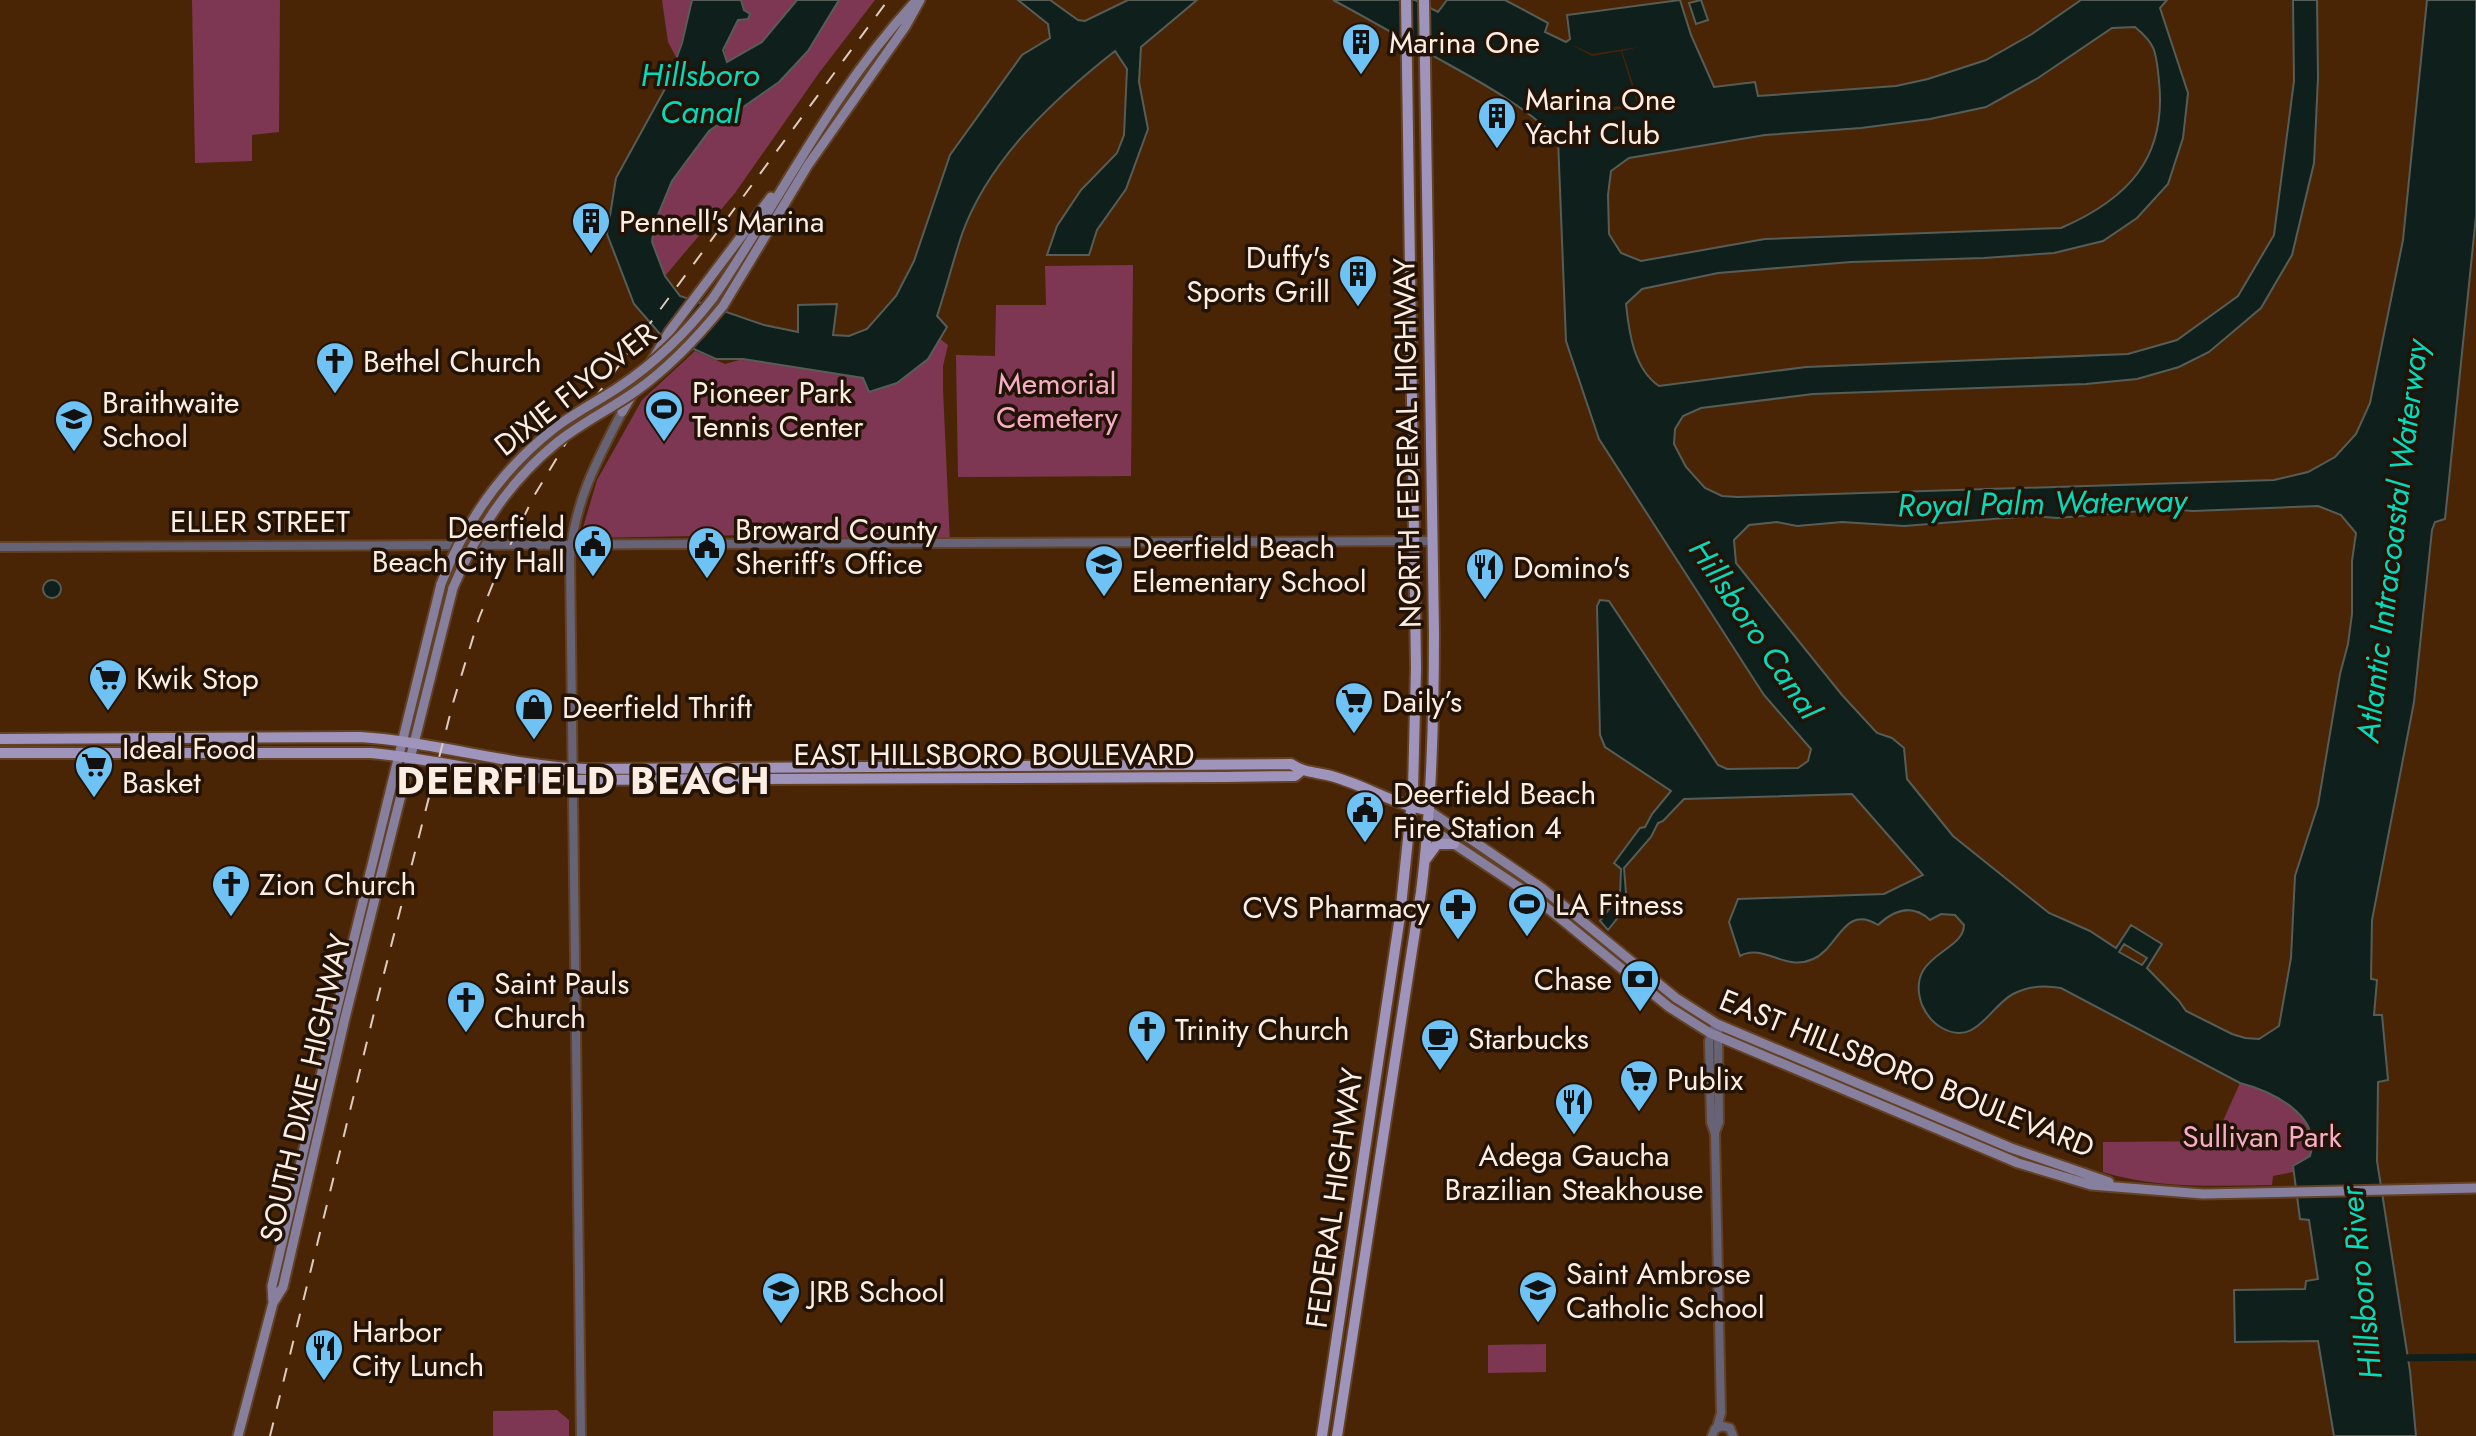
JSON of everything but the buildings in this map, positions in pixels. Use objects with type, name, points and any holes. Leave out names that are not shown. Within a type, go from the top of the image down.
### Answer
[{"type":"main road","points":[[622,412],[662,343],[759,210],[784,183],[833,108],[898,21],[919,0]]},
{"type":"main road","points":[[784,204],[821,144],[905,27],[919,0]]},
{"type":"main road","name":"NORTH FEDERAL HIGHWAY","points":[[1406,0],[1416,681]]},
{"type":"main road","name":"NORTH FEDERAL HIGHWAY","points":[[1424,1],[1434,682],[1427,826]]},
{"type":"main road","points":[[784,183],[784,204]]},
{"type":"main road","name":"DIXIE FLYOVER","points":[[409,742],[441,584],[474,517],[516,462],[559,425],[654,361],[687,330],[713,298],[784,183]]},
{"type":"main road","name":"DIXIE FLYOVER","points":[[409,742],[453,588],[487,520],[522,474],[575,429],[635,391],[696,339],[723,306],[784,204]]},
{"type":"main road","points":[[1410,234],[1417,249],[1429,257]]},
{"type":"main road","points":[[1410,267],[1422,272],[1430,290]]},
{"type":"main road","points":[[1412,387],[1420,403],[1431,408]]},
{"type":"main road","name":"FEDERAL HIGHWAY","points":[[1325,1434],[1400,916],[1411,807],[1416,681]]},
{"type":"main road","name":"EAST HILLSBORO BOULEVARD","points":[[0,739],[338,736],[409,742],[571,774],[1070,778],[1295,776],[1301,771]]},
{"type":"main road","name":"SOUTH DIXIE HIGHWAY","points":[[238,1436],[273,1303],[283,1287],[409,742]]},
{"type":"main road","name":"EAST HILLSBORO BOULEVARD","points":[[0,753],[287,752],[405,756],[505,775],[1291,764],[1301,771],[1355,783],[1411,807],[1428,810],[1542,888],[1715,1031],[2011,1148],[2116,1185]]},
{"type":"main road","points":[[1070,778],[1084,767]]},
{"type":"main road","name":"EAST HILLSBORO BOULEVARD","points":[[1411,807],[1427,826],[1534,897],[1675,1011],[1874,1103],[2042,1172],[2091,1185],[2185,1194],[2476,1188]]},
{"type":"main road","name":"FEDERAL HIGHWAY","points":[[1338,1432],[1425,861],[1427,826]]},
{"type":"main road","points":[[1425,861],[1437,844],[1454,844]]},
{"type":"main road","points":[[1515,884],[1529,890],[1542,888]]},
{"type":"main road","points":[[1534,897],[1558,901]]},
{"type":"main road","points":[[1619,965],[1636,973],[1646,973]]},
{"type":"main road","points":[[1874,1103],[1881,1101],[1903,1109],[1908,1105]]},
{"type":"main road","points":[[1911,1118],[1924,1116],[1962,1128]]},
{"type":"main road","points":[[1354,1226],[1357,1240],[1365,1253]]},
{"type":"main road","points":[[1350,1252],[1362,1274]]},
{"type":"main road","points":[[1328,1398],[1338,1432]]},
{"type":"street","points":[[581,1436],[571,774],[571,543],[585,485],[622,412]]},
{"type":"street","name":"ELLER STREET","points":[[0,547],[1433,541]]},
{"type":"street","points":[[1714,1432],[1721,1413],[1715,1134],[1711,1122],[1715,1031]]},
{"type":"street","points":[[1721,1413],[1733,1436]]},
{"type":"street","points":[[1714,1432],[1727,1427]]},
{"type":"green space","points":[[192,0],[280,0],[279,132],[252,135],[252,161],[195,163]]},
{"type":"green space","points":[[662,0],[692,0],[677,59],[668,42]]},
{"type":"green space","points":[[741,0],[797,0],[762,42],[727,62],[725,45],[729,35],[738,20],[748,19],[750,14],[744,10]]},
{"type":"green space","points":[[839,0],[875,0],[819,73],[735,193],[665,276],[652,242],[655,222],[672,181],[709,131],[808,51]]},
{"type":"green space","name":"Memorial Cemetery","points":[[1133,265],[1131,476],[958,477],[956,355],[995,356],[996,305],[1046,305],[1045,266]]},
{"type":"green space","points":[[939,338],[948,345],[943,366],[943,389],[950,543],[812,544],[805,534],[588,538],[582,531],[597,480],[642,400],[695,351],[725,364],[743,359],[897,383],[928,359]]},
{"type":"green space","name":"Sullivan Park","points":[[2240,1083],[2266,1092],[2292,1107],[2309,1128],[2312,1141],[2310,1156],[2293,1166],[2293,1172],[2273,1176],[2272,1185],[2208,1186],[2166,1184],[2103,1172],[2103,1142],[2218,1141],[2218,1132]]},
{"type":"green space","points":[[1546,1344],[1546,1372],[1488,1373],[1488,1345]]},
{"type":"green space","points":[[557,1410],[569,1420],[569,1436],[493,1436],[493,1411]]},
{"type":"water","name":"Hillsboro Canal","points":[[692,0],[741,0],[744,10],[750,14],[748,19],[738,20],[723,50],[727,62],[762,42],[797,0],[839,0],[808,51],[779,82],[709,131],[672,181],[655,222],[652,242],[665,276],[680,296],[764,325],[798,332],[798,305],[837,304],[833,335],[849,336],[867,329],[896,296],[914,261],[950,155],[1022,55],[1050,38],[1048,24],[1018,0],[1050,0],[1078,20],[1085,21],[1128,0],[1197,0],[1141,47],[1139,82],[1148,129],[1126,189],[1097,230],[1089,255],[1047,255],[1057,226],[1081,190],[1117,153],[1124,135],[1127,69],[1115,51],[1047,110],[1006,156],[989,181],[962,234],[937,316],[947,327],[928,359],[897,383],[869,392],[863,378],[743,359],[716,359],[660,334],[634,304],[607,234],[616,178],[666,87],[682,43]]},
{"type":"water","points":[[1333,0],[1415,0],[1438,12],[1447,0],[1505,0],[1548,23],[1545,32],[1566,42],[1570,39],[1567,15],[1680,0],[1691,35],[1714,87],[1755,82],[1758,96],[1896,86],[1928,79],[1986,60],[2032,34],[2081,0],[2167,0],[2160,8],[2188,93],[2183,138],[2168,184],[2137,218],[2103,241],[2054,253],[1851,262],[1718,273],[1642,289],[1626,304],[1629,327],[1638,360],[1659,386],[1806,367],[2128,354],[2177,340],[2238,296],[2274,235],[2294,81],[2293,0],[2317,0],[2318,78],[2314,163],[2292,255],[2261,308],[2209,352],[2179,367],[2137,379],[2086,384],[1813,394],[1701,408],[1683,416],[1675,429],[1674,444],[1686,467],[1705,488],[1722,496],[1737,497],[2274,480],[2308,472],[2335,457],[2356,434],[2370,403],[2403,240],[2427,0],[2476,0],[2476,216],[2445,519],[2435,522],[2432,530],[2414,702],[2372,920],[2371,979],[2377,980],[2374,1015],[2382,1015],[2388,1080],[2378,1082],[2377,1161],[2410,1371],[2416,1436],[2334,1436],[2318,1341],[2235,1342],[2234,1290],[2305,1289],[2306,1281],[2318,1279],[2309,1220],[2300,1219],[2293,1166],[2310,1156],[2312,1141],[2309,1128],[2292,1107],[2266,1092],[2240,1083],[2061,988],[2037,987],[2019,991],[1964,1033],[1942,1028],[1926,1012],[1919,988],[1927,965],[1961,934],[1964,925],[1955,915],[1941,914],[1930,920],[1917,912],[1903,910],[1878,925],[1857,920],[1849,923],[1822,954],[1803,962],[1758,953],[1740,956],[1729,922],[1738,899],[1884,894],[1923,875],[1852,794],[1684,799],[1658,823],[1651,837],[1624,868],[1627,906],[1608,930],[1600,921],[1620,895],[1621,869],[1614,863],[1671,791],[1605,747],[1600,735],[1597,606],[1600,600],[1609,601],[1718,765],[1727,769],[1798,768],[1808,761],[1811,749],[1764,695],[1599,439],[1566,341],[1558,139],[1490,88]],"holes":[[[2135,27],[2148,39],[2156,56],[2158,71],[2160,108],[2149,154],[2124,189],[2106,204],[2061,228],[1765,239],[1641,261],[1621,253],[1609,234],[1611,171],[1629,158],[1765,135],[1930,119],[1986,107],[2038,78],[2112,28]],[[2318,506],[2341,515],[2356,533],[2348,644],[2318,805],[2295,876],[2291,958],[2279,1026],[2259,1039],[2232,1034],[2186,1011],[2147,968],[2162,944],[2131,925],[2116,948],[2090,931],[2049,913],[1953,836],[1907,779],[1904,748],[1892,738],[1877,733],[1842,695],[1736,563],[1734,540],[1749,525],[1777,522],[1797,526],[1842,522],[1904,526],[2031,516],[2057,518],[2166,509],[2193,511]],[[2124,944],[2147,958],[2142,965],[2119,952]]]},
{"type":"water","points":[[1701,0],[1708,20],[1696,24],[1689,3]]},
{"type":"water","points":[[52,580],[61,589],[52,598],[43,589]]},
{"type":"pier","points":[[1568,43],[1592,54],[1639,47],[1622,51],[1639,102],[1662,99],[1663,102],[1609,111],[1609,108],[1637,103],[1621,51],[1592,56]]},
{"type":"waterway","name":"Hillsboro River","points":[[2398,1358],[2476,1357]]},
{"type":"railway","points":[[270,1436],[453,703],[479,618],[500,566],[534,496],[584,413],[888,0]]},
{"type":"place","name":"Marina One","points":[[1361,76]]},
{"type":"place","name":"Marina One Yacht Club","points":[[1497,150]]},
{"type":"place","name":"Pennell's Marina","points":[[591,255]]},
{"type":"place","name":"Duffy's Sports Grill","points":[[1358,308]]},
{"type":"place","name":"Bethel Church","points":[[335,395]]},
{"type":"place","name":"Pioneer Park Tennis Center","points":[[664,443]]},
{"type":"place","name":"Braithwaite School","points":[[74,453]]},
{"type":"place","name":"Deerfield Beach City Hall","points":[[593,578]]},
{"type":"place","name":"Broward County Sheriff's Office","points":[[707,580]]},
{"type":"place","name":"Deerfield Beach Elementary School","points":[[1104,598]]},
{"type":"place","name":"Domino's","points":[[1485,601]]},
{"type":"place","name":"Kwik Stop","points":[[108,712]]},
{"type":"place","name":"Daily’s","points":[[1354,735]]},
{"type":"place","name":"Deerfield Thrift","points":[[534,741]]},
{"type":"place","name":"Ideal Food Basket","points":[[94,799]]},
{"type":"place","name":"Deerfield Beach Fire Station 4","points":[[1365,844]]},
{"type":"place","name":"Zion Church","points":[[231,918]]},
{"type":"place","name":"LA Fitness","points":[[1527,938]]},
{"type":"place","name":"CVS Pharmacy","points":[[1458,941]]},
{"type":"place","name":"Chase","points":[[1640,1013]]},
{"type":"place","name":"Saint Pauls Church","points":[[466,1034]]},
{"type":"place","name":"Trinity Church","points":[[1147,1063]]},
{"type":"place","name":"Starbucks","points":[[1440,1072]]},
{"type":"place","name":"Publix","points":[[1639,1113]]},
{"type":"place","name":"Adega Gaucha Brazilian Steakhouse","points":[[1574,1136]]},
{"type":"place","name":"Saint Ambrose Catholic School","points":[[1538,1324]]},
{"type":"place","name":"JRB School","points":[[781,1325]]},
{"type":"place","name":"Harbor City Lunch","points":[[324,1382]]},
{"type":"district","name":"DEERFIELD BEACH","points":[[584,780]]},
{"type":"water label","name":"Royal Palm Waterway","points":[[2042,503]]},
{"type":"water label","name":"Atlantic Intracoastal Waterway","points":[[2392,541]]}]
